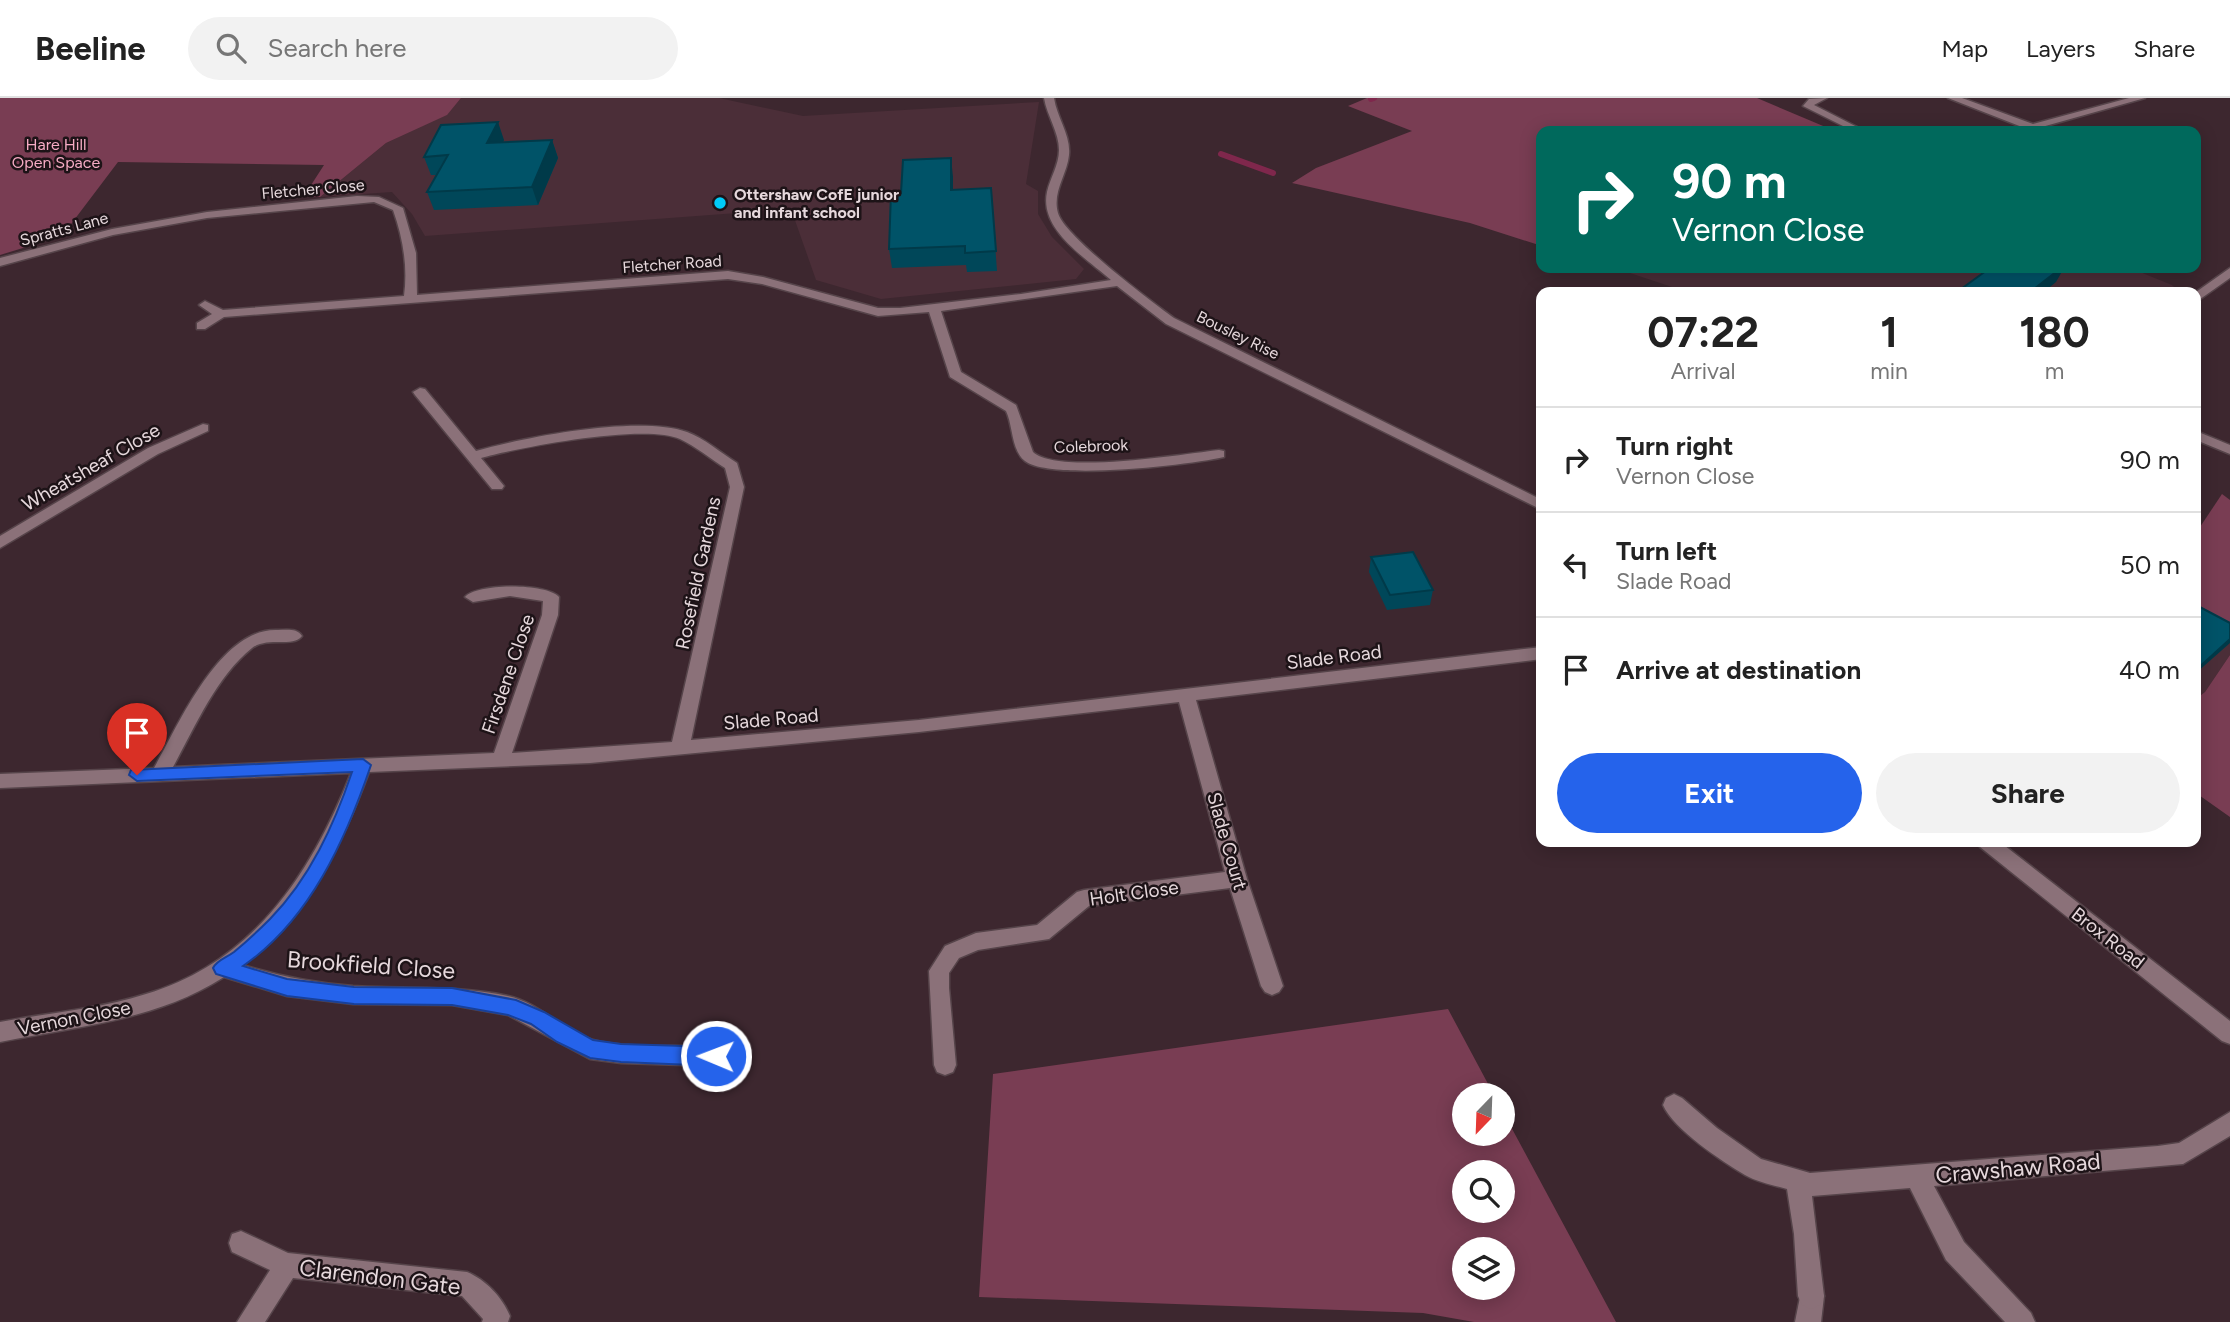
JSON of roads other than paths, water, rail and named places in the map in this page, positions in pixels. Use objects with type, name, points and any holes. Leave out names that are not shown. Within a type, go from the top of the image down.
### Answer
[{"type":"street","name":"Bousley Rise","points":[[1049,98],[1065,148],[1051,195],[1052,216],[1058,226],[1119,282],[1174,323],[1536,503]]},
{"type":"street","points":[[1822,98],[1812,101],[1808,106],[1850,126]]},
{"type":"street","points":[[1954,98],[2029,126],[2140,98]]},
{"type":"street","name":"Fletcher Close","points":[[136,227],[207,215],[319,202],[375,200],[398,208],[407,232],[413,281],[410,300]]},
{"type":"street","name":"Spratts Lane","points":[[0,262],[136,227]]},
{"type":"street","points":[[2201,294],[2230,272]]},
{"type":"street","name":"Fletcher Road","points":[[201,326],[221,314],[728,275],[763,281],[865,310],[900,312],[1079,290],[1119,282]]},
{"type":"street","points":[[205,306],[221,314]]},
{"type":"street","name":"Colebrook","points":[[934,308],[955,374],[1011,408],[1017,416],[1027,455],[1036,463],[1064,467],[1090,466],[1218,454]]},
{"type":"street","points":[[420,392],[497,486]]},
{"type":"street","name":"Wheatsheaf Close","points":[[0,543],[153,451],[202,428]]},
{"type":"street","name":"Rosefield Gardens","points":[[472,456],[500,448],[559,438],[643,430],[668,431],[685,436],[732,466],[737,487],[680,748]]},
{"type":"street","points":[[2201,437],[2230,450]]},
{"type":"street","name":"Firsdene Close","points":[[473,597],[510,591],[551,597],[551,615],[501,760]]},
{"type":"street","points":[[160,774],[220,672],[240,649],[261,636],[294,636]]},
{"type":"street","name":"Slade Road","points":[[0,781],[590,756],[919,726],[1536,654]]},
{"type":"street","name":"Slade Court","points":[[1186,695],[1237,879],[1272,986]]},
{"type":"street","name":"Vernon Close","points":[[0,1032],[100,1016],[150,1002],[191,987],[239,958],[278,923],[306,887],[325,857],[347,812],[363,765]]},
{"type":"street","name":"Brox Road","points":[[1993,847],[2230,1034]]},
{"type":"street","name":"Holt Close","points":[[945,1065],[939,971],[952,952],[976,942],[1042,933],[1084,898],[1237,879]]},
{"type":"street","name":"Brookfield Close","points":[[222,968],[287,988],[354,995],[452,996],[510,1006],[537,1018],[590,1049],[621,1053],[716,1056]]},
{"type":"street","name":"Crawshaw Road","points":[[1674,1105],[1709,1136],[1755,1168],[1810,1185],[2183,1153],[2230,1123]]},
{"type":"street","points":[[1916,1176],[1955,1251],[2022,1322]]},
{"type":"street","points":[[1797,1181],[1806,1234],[1811,1296],[1808,1322]]},
{"type":"street","name":"Clarendon Gate","points":[[241,1243],[287,1265],[467,1284],[480,1294],[497,1316],[495,1322]]},
{"type":"street","name":"Clarendon Gate","points":[[250,1322],[287,1265]]},
{"type":"waterway","points":[[1221,154],[1273,173]]},
{"type":"place","name":"Ottershaw CofE junior and infant school","points":[[720,203]]},
{"type":"park label","name":"Hare Hill Open Space","points":[[56,153]]}]
